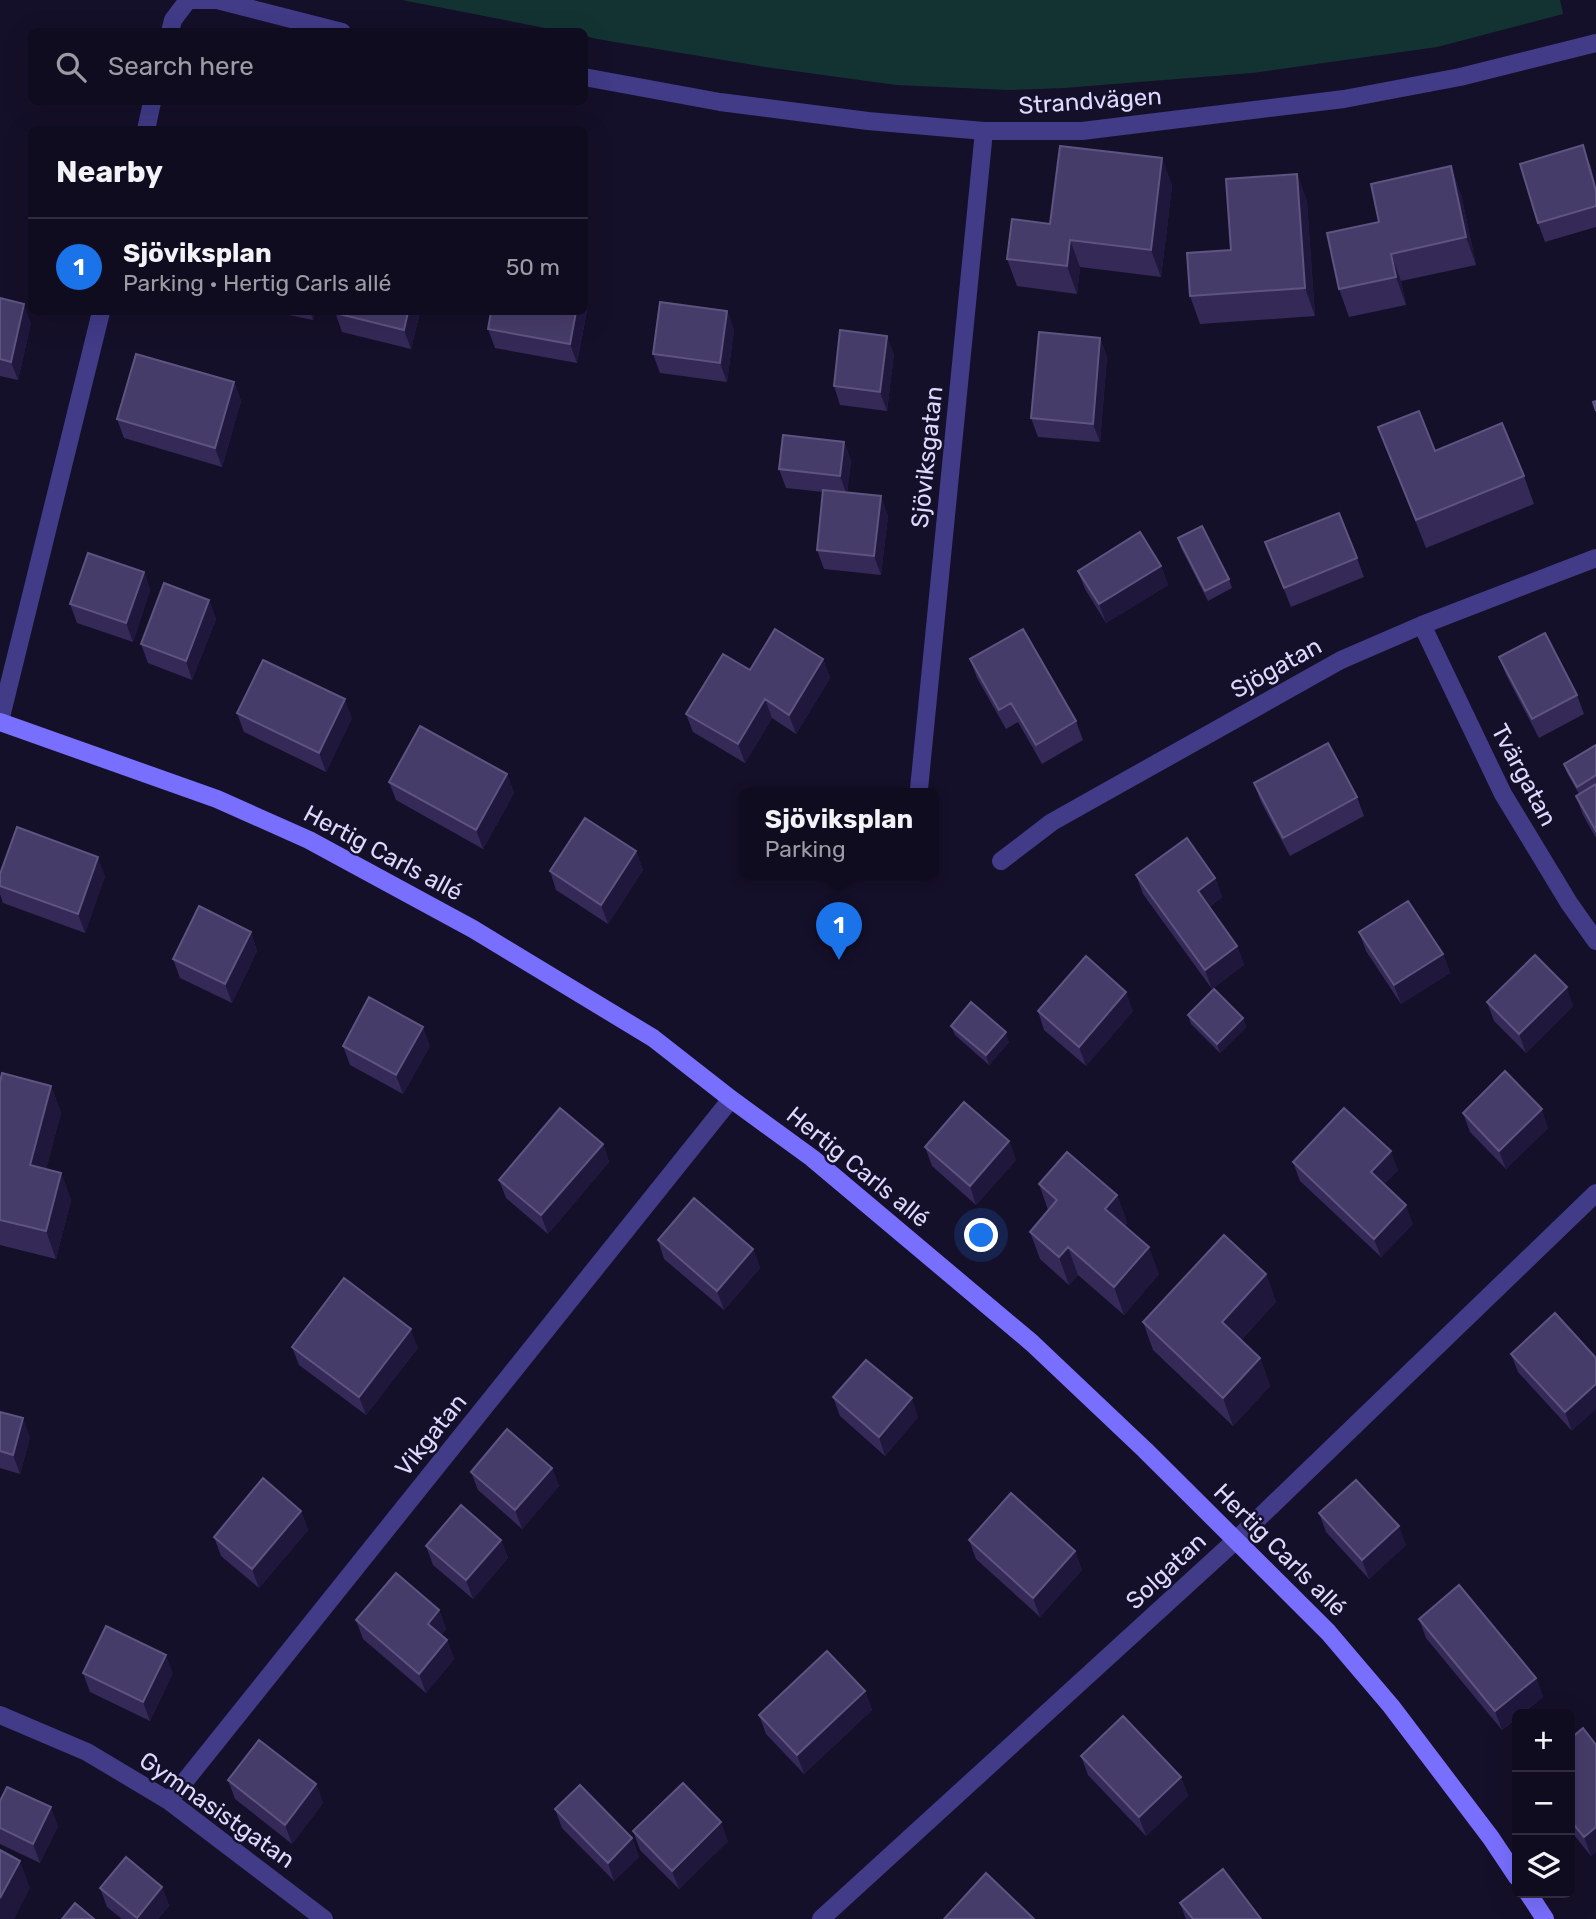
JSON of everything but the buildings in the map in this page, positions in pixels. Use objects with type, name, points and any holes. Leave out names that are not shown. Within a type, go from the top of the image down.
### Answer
[{"type":"street","points":[[171,28],[173,20],[188,0],[216,0],[326,28]]},
{"type":"street","name":"Strandvägen","points":[[588,78],[720,102],[868,121],[984,131],[1082,131],[1344,99],[1460,77],[1596,43]]},
{"type":"street","points":[[147,126],[151,105]]},
{"type":"street","name":"Sjöviksgatan","points":[[919,788],[984,131]]},
{"type":"street","points":[[0,721],[100,315]]},
{"type":"street","name":"Sjögatan","points":[[1001,861],[1052,822],[1341,660],[1422,625],[1596,558]]},
{"type":"street","name":"Tvärgatan","points":[[1422,625],[1503,794],[1569,904],[1596,941]]},
{"type":"street","name":"Hertig Carls allé","points":[[0,721],[217,799],[309,839],[578,990],[653,1038],[822,1166],[1032,1343],[1145,1450],[1328,1632],[1391,1706],[1512,1870]]},
{"type":"street","name":"Vikgatan","points":[[169,1801],[731,1099]]},
{"type":"street","name":"Solgatan","points":[[821,1919],[1236,1540],[1596,1193]]},
{"type":"street","name":"Gymnasistgatan","points":[[0,1715],[87,1752],[169,1801],[324,1919]]},
{"type":"street","points":[[1531,1898],[1545,1919]]},
{"type":"green space","points":[[402,0],[1560,0],[1563,14],[1437,47],[1252,73],[1008,90],[896,85],[765,67],[597,39],[588,37],[588,28],[546,28]]},
{"type":"place","name":"Sjöviksplan","points":[[839,960]]}]
